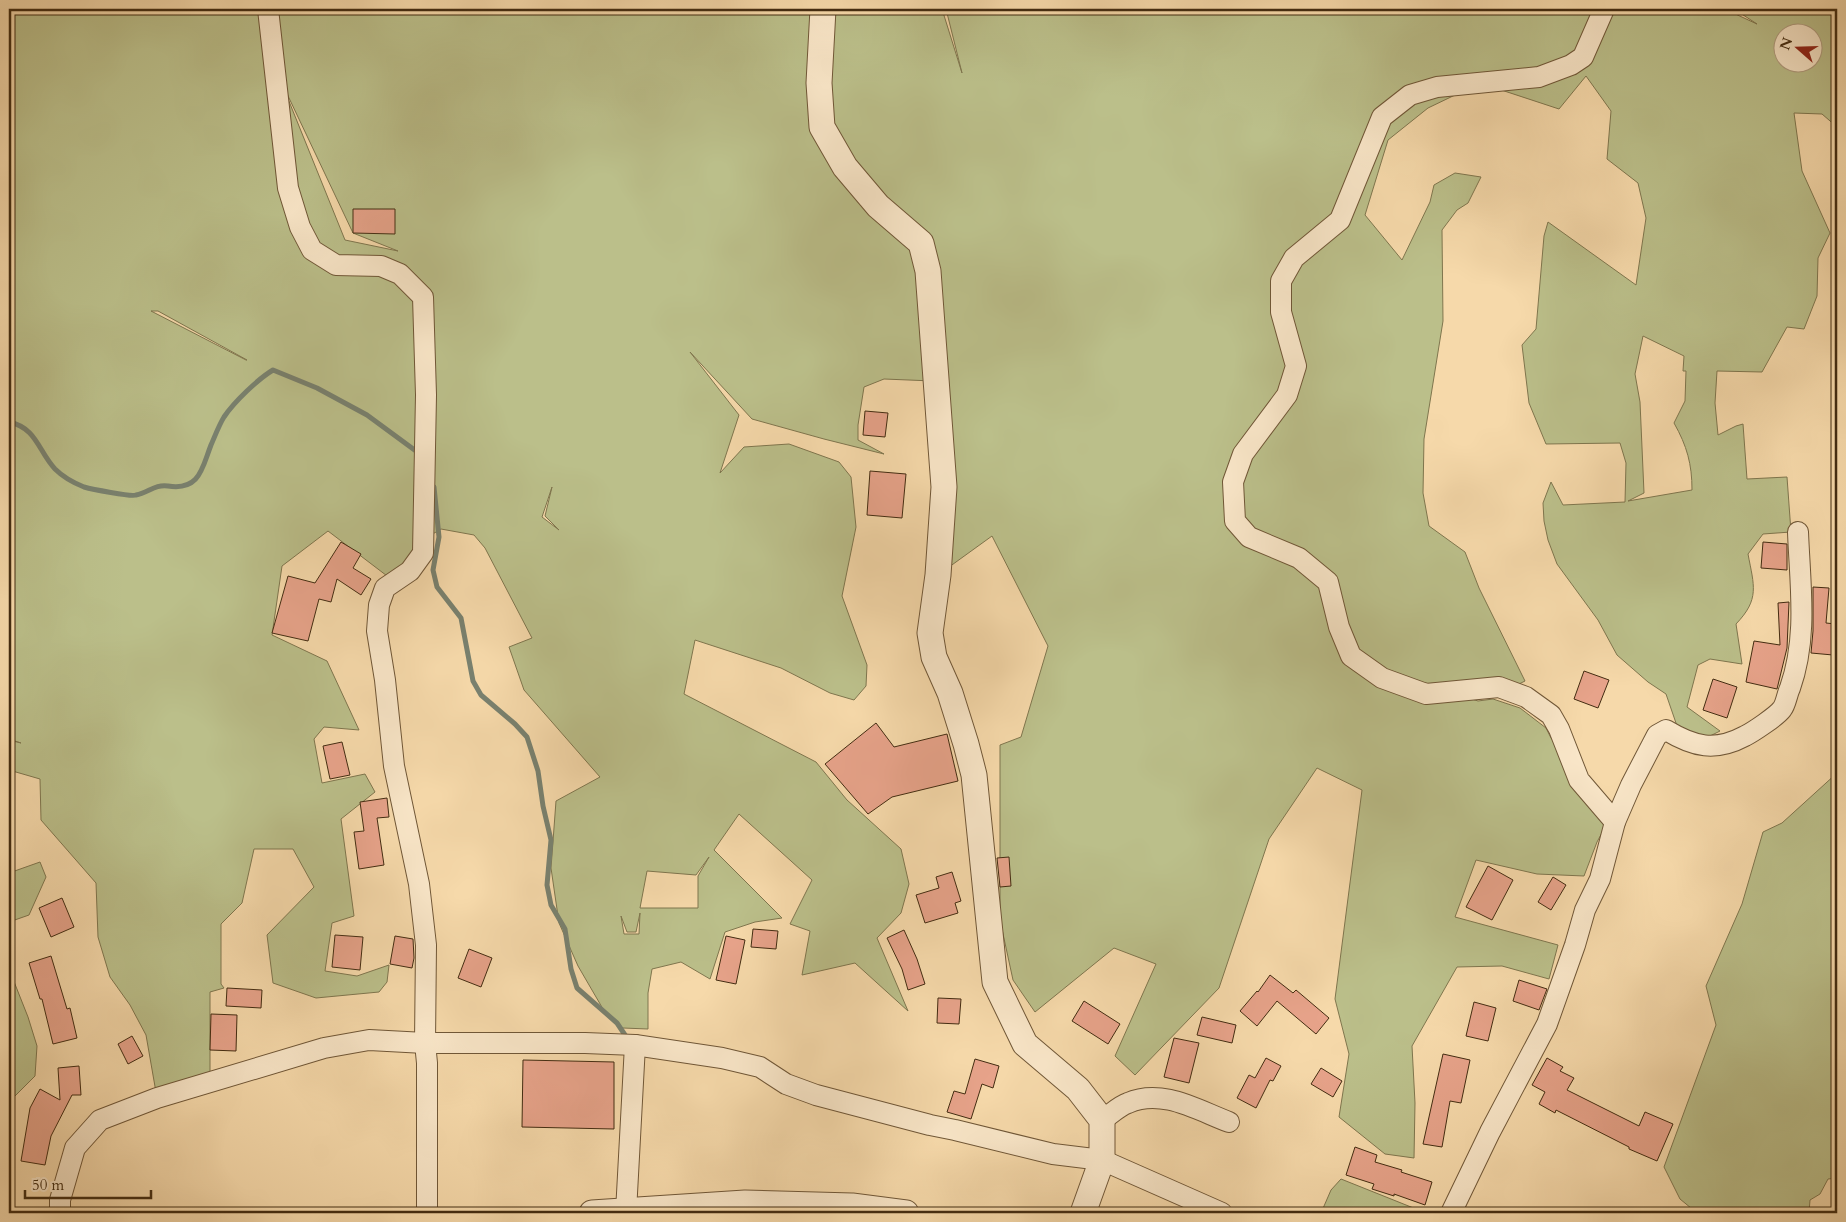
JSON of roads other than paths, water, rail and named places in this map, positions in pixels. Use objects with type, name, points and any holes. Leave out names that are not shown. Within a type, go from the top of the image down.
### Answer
[{"type":"street","points":[[268,9],[288,188],[300,227],[312,250],[336,265],[381,266],[394,271],[400,274],[424,297],[426,395],[423,553],[410,571],[385,588],[379,605],[377,631],[385,680],[394,766],[419,884],[426,945],[427,1213]]},
{"type":"street","points":[[823,9],[819,83],[822,127],[845,167],[878,206],[921,243],[928,271],[944,487],[938,575],[930,633],[934,658],[950,693],[974,775],[995,982],[1025,1044],[1078,1089],[1102,1120],[1102,1160],[1083,1213]]},
{"type":"street","points":[[1604,9],[1583,57],[1571,66],[1539,77],[1437,87],[1410,95],[1382,117],[1340,220],[1294,258],[1281,281],[1281,312],[1296,366],[1287,395],[1243,454],[1233,482],[1235,521],[1249,537],[1298,558],[1328,582],[1339,627],[1352,656],[1382,678],[1426,694],[1499,687],[1526,697],[1551,715],[1559,729],[1579,780],[1615,822]]},
{"type":"street","points":[[1451,1213],[1490,1132],[1547,1024],[1566,972],[1585,910],[1600,879],[1615,822],[1631,785],[1657,735],[1666,730],[1683,740],[1713,747],[1732,743],[1752,732],[1782,710],[1796,669],[1802,631],[1798,532]]},
{"type":"street","points":[[60,1213],[60,1200],[75,1148],[100,1120],[157,1098],[324,1048],[369,1040],[425,1043],[584,1043],[635,1045],[722,1058],[760,1067],[786,1084],[816,1095],[930,1125],[1054,1154],[1102,1160],[1222,1213]]},
{"type":"street","points":[[626,1212],[635,1045]]},
{"type":"street","points":[[1102,1120],[1126,1103],[1144,1098],[1164,1098],[1229,1122]]},
{"type":"street","points":[[592,1213],[745,1203],[852,1206],[906,1213]]},
{"type":"waterway","points":[[9,422],[26,429],[58,472],[84,487],[133,495],[159,486],[179,487],[187,485],[198,476],[228,411],[254,385],[273,370],[317,388],[367,415],[420,454]]},
{"type":"waterway","points":[[434,487],[439,537],[433,570],[437,587],[461,618],[473,681],[481,695],[515,724],[527,737],[538,771],[543,806],[551,840],[547,885],[551,905],[565,929],[571,969],[577,988],[617,1023],[627,1041]]}]
